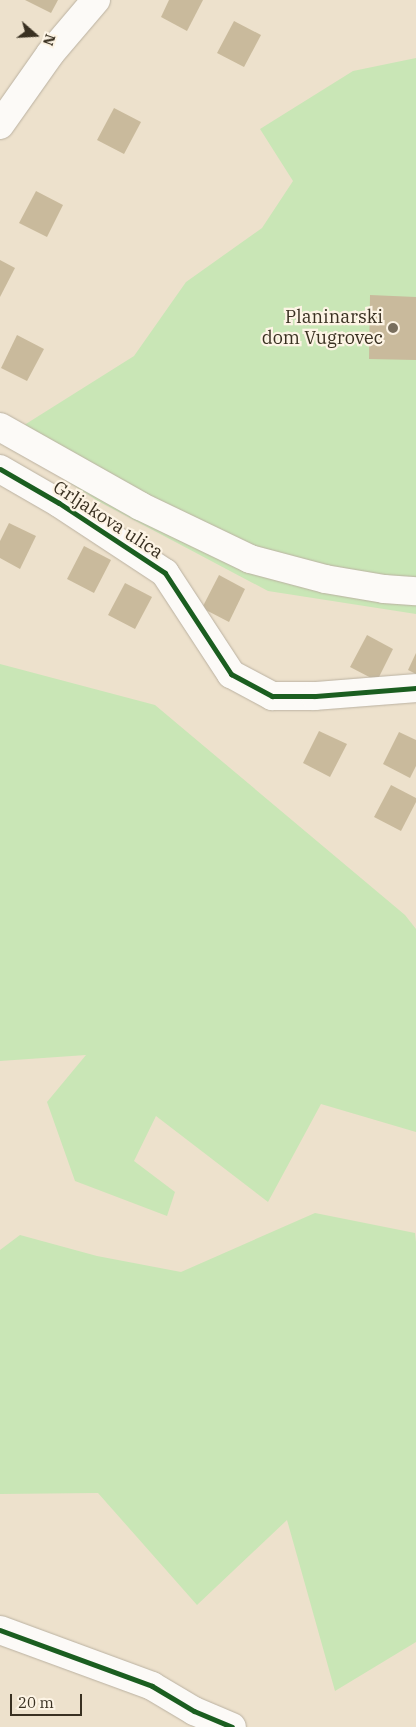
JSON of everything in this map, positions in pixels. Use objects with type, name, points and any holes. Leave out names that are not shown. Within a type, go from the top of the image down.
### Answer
[{"type":"street","points":[[0,125],[50,54],[96,0]]},
{"type":"street","points":[[0,427],[140,506],[250,559],[324,579],[384,589],[416,591]]},
{"type":"street","name":"Grljakova ulica","points":[[0,469],[59,503],[165,573],[231,674],[272,696],[315,696],[416,688]]},
{"type":"street","points":[[0,1630],[152,1686],[194,1711],[232,1727]]},
{"type":"green space","points":[[416,58],[416,614],[268,591],[98,501],[2,439],[134,356],[186,282],[262,228],[293,181],[260,129],[353,71]]},
{"type":"green space","points":[[0,664],[155,705],[405,915],[416,929],[416,1132],[321,1104],[268,1202],[156,1116],[134,1161],[175,1192],[167,1216],[75,1181],[47,1102],[86,1055],[0,1061]]},
{"type":"green space","points":[[315,1213],[415,1233],[416,1242],[416,1642],[335,1691],[287,1520],[197,1605],[98,1493],[0,1494],[0,1250],[20,1235],[97,1256],[181,1272]]},
{"type":"building","points":[[25,0],[58,0],[51,13]]},
{"type":"building","points":[[169,0],[203,0],[187,31],[161,17]]},
{"type":"building","points":[[234,21],[261,35],[244,67],[217,53]]},
{"type":"building","points":[[114,108],[141,122],[124,154],[97,140]]},
{"type":"building","points":[[36,191],[63,205],[47,237],[19,223]]},
{"type":"building","points":[[0,260],[15,268],[0,297]]},
{"type":"building","name":"Planinarski dom Vugrovec","points":[[370,295],[416,297],[416,360],[369,359]]},
{"type":"building","points":[[17,335],[44,349],[27,381],[1,368]]},
{"type":"building","points":[[9,523],[36,536],[20,569],[0,558],[0,541]]},
{"type":"building","points":[[84,546],[111,560],[94,593],[67,579]]},
{"type":"building","points":[[219,575],[245,589],[229,622],[202,608]]},
{"type":"building","points":[[125,583],[152,597],[135,629],[108,615]]},
{"type":"building","points":[[367,635],[393,649],[377,681],[350,667]]},
{"type":"building","points":[[416,653],[416,674],[408,670]]},
{"type":"building","points":[[319,731],[347,744],[330,777],[303,763]]},
{"type":"building","points":[[399,732],[416,740],[416,766],[410,778],[383,764]]},
{"type":"building","points":[[391,785],[416,798],[416,802],[401,831],[374,817]]},
{"type":"cycle path","points":[[0,469],[59,503],[165,573],[231,674],[272,696],[315,696],[416,688]]},
{"type":"cycle path","points":[[0,1630],[152,1686],[194,1711],[232,1727]]},
{"type":"place","name":"Planinarski dom Vugrovec","points":[[393,328]]}]
